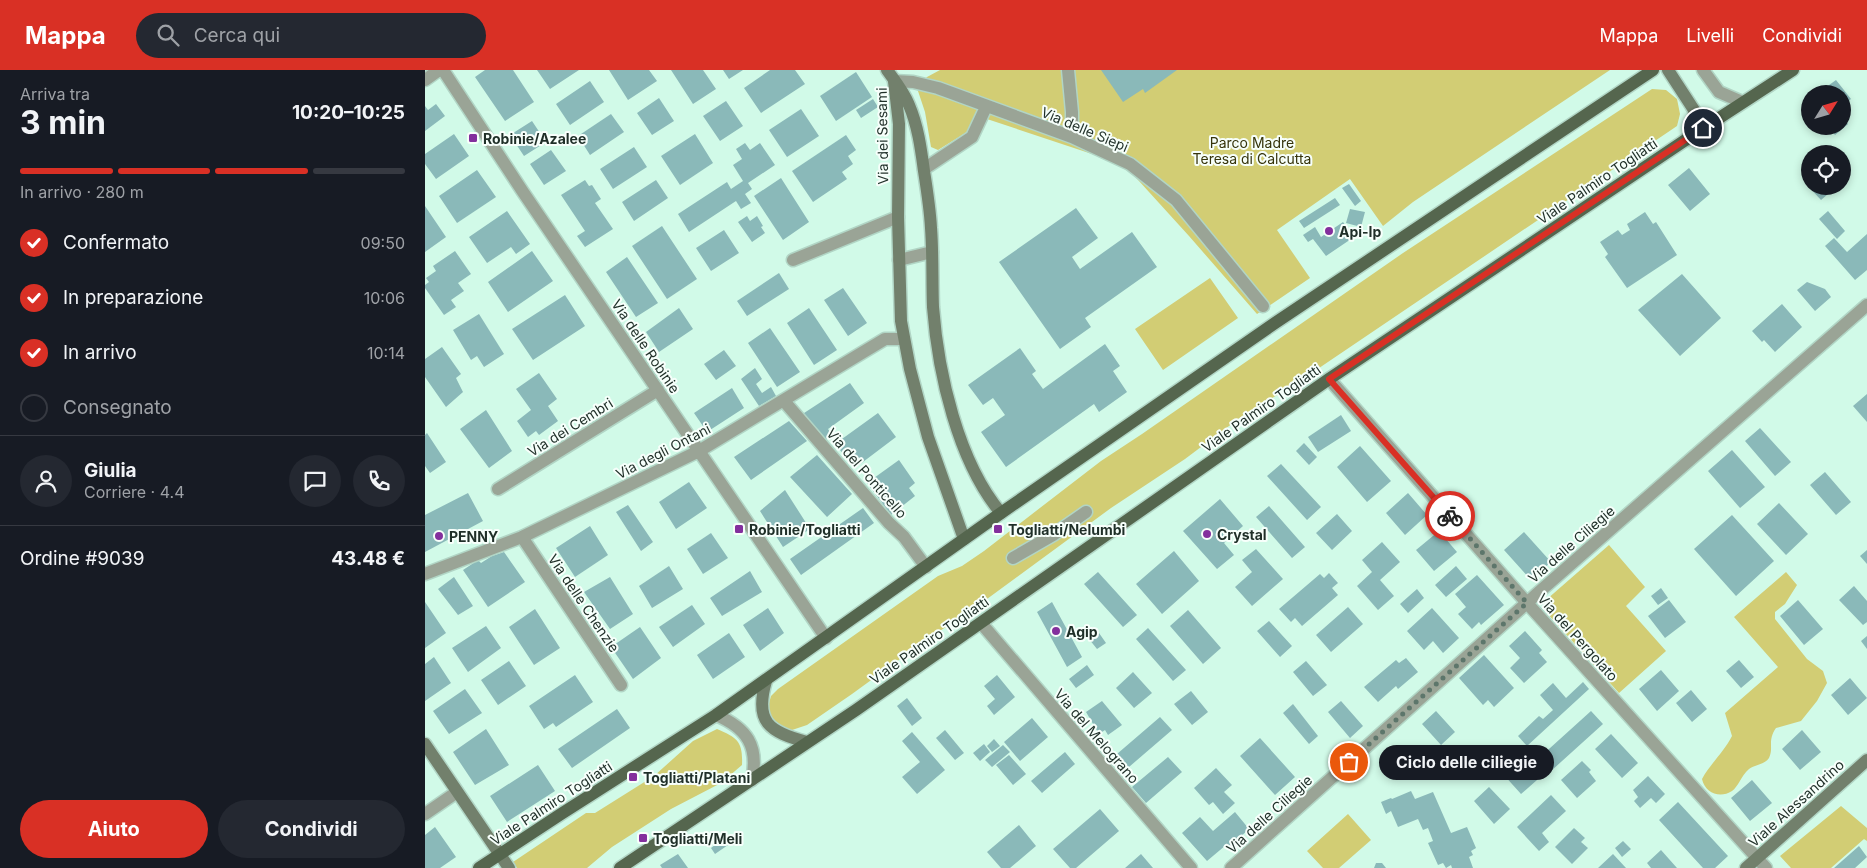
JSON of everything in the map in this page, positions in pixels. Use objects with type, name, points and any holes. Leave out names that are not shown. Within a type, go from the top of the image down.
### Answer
[{"type":"main road","name":"Viale Palmiro Togliatti","points":[[479,868],[716,715],[1001,513],[1275,323],[1653,70]]},
{"type":"main road","name":"Viale Palmiro Togliatti","points":[[620,868],[981,623],[1329,379],[1689,137],[1793,70]]},
{"type":"street","points":[[425,80],[441,70]]},
{"type":"street","name":"Via delle Robinie","points":[[441,70],[826,638]]},
{"type":"street","points":[[887,70],[894,81]]},
{"type":"street","points":[[1068,70],[1072,137]]},
{"type":"street","points":[[1668,70],[1694,110],[1695,119],[1689,137]]},
{"type":"street","points":[[1703,70],[1719,92],[1742,102]]},
{"type":"street","name":"Via delle Siepi","points":[[894,81],[926,84],[1072,137],[1130,164],[1176,200],[1263,306]]},
{"type":"street","name":"Via dei Sesami","points":[[894,81],[906,98],[913,114],[924,169],[930,210],[933,308],[942,369],[961,441],[978,481],[987,497],[1001,513]]},
{"type":"street","name":"Via dei Sesami","points":[[894,81],[899,124],[898,217],[901,321],[928,437],[964,539]]},
{"type":"street","points":[[924,169],[972,137],[986,107]]},
{"type":"street","points":[[793,260],[898,217]]},
{"type":"street","points":[[899,260],[932,252]]},
{"type":"street","name":"Via delle Ciliegie","points":[[1231,868],[1527,603],[1867,305]]},
{"type":"street","name":"Via degli Ontani","points":[[425,574],[522,537],[699,451],[885,339],[904,339]]},
{"type":"street","name":"Via del Pergolato","points":[[1329,379],[1761,863]]},
{"type":"street","name":"Via dei Cembri","points":[[498,489],[658,390]]},
{"type":"street","name":"Via del Ponticello","points":[[784,401],[889,523],[904,537],[926,567]]},
{"type":"street","points":[[1013,558],[1053,535],[1086,512]]},
{"type":"street","name":"Via delle Chenzie","points":[[522,537],[621,685]]},
{"type":"street","name":"Via del Melograno","points":[[981,623],[1191,868]]},
{"type":"street","points":[[766,681],[761,702],[764,717],[776,731],[785,736],[807,742]]},
{"type":"street","points":[[716,715],[741,730],[752,745],[755,766],[752,780]]},
{"type":"street","points":[[425,744],[509,868]]},
{"type":"street","name":"Viale Alessandrino","points":[[1746,868],[1761,863],[1867,760]]},
{"type":"street","points":[[425,814],[457,792]]},
{"type":"green space","name":"Parco Madre Teresa di Calcutta","points":[[940,70],[1610,70],[1413,202],[1383,226],[1350,179],[1277,230],[1310,278],[1257,314],[1129,170],[1095,155],[987,119],[977,111],[967,132],[938,150],[931,147],[925,112],[917,88],[927,77]]},
{"type":"green space","points":[[1652,89],[1666,90],[1677,99],[1680,114],[1677,126],[1291,387],[1245,414],[1185,459],[1111,508],[972,610],[929,638],[807,725],[792,730],[781,727],[771,718],[768,707],[771,696],[778,689],[938,576],[962,566],[984,551],[1101,461],[1403,253]]},
{"type":"green space","points":[[1210,278],[1238,318],[1163,370],[1135,329]]},
{"type":"green space","points":[[1609,545],[1645,587],[1626,606],[1666,651],[1619,693],[1547,613],[1545,607],[1546,600]]},
{"type":"green space","points":[[1786,572],[1797,585],[1785,604],[1775,612],[1775,619],[1807,659],[1823,671],[1827,683],[1817,701],[1801,721],[1776,728],[1773,733],[1770,754],[1767,760],[1749,769],[1732,791],[1723,794],[1714,793],[1706,788],[1702,779],[1732,736],[1725,713],[1778,667],[1734,617]]},
{"type":"green space","points":[[717,729],[730,735],[738,742],[742,757],[742,765],[721,783],[671,809],[612,847],[587,868],[517,868],[513,862],[586,813],[595,813],[654,776],[693,741]]},
{"type":"green space","points":[[1841,806],[1867,828],[1867,841],[1864,839],[1831,868],[1791,868],[1780,856]]},
{"type":"green space","points":[[1348,814],[1371,840],[1339,868],[1323,868],[1307,851]]},
{"type":"building","points":[[485,70],[513,70],[534,102],[505,121],[475,77]]},
{"type":"building","points":[[537,70],[579,70],[550,89]]},
{"type":"building","points":[[609,70],[649,70],[657,81],[628,100]]},
{"type":"building","points":[[671,70],[703,70],[716,89],[693,104]]},
{"type":"building","points":[[723,70],[743,70],[729,79]]},
{"type":"building","points":[[770,70],[795,70],[805,84],[761,113],[744,88]]},
{"type":"building","points":[[1101,70],[1177,70],[1145,93],[1143,89],[1123,102]]},
{"type":"building","points":[[856,72],[872,97],[836,121],[820,96]]},
{"type":"building","points":[[1836,80],[1840,85],[1829,85]]},
{"type":"building","points":[[590,81],[604,102],[570,125],[556,104]]},
{"type":"building","points":[[659,98],[674,121],[652,135],[637,113]]},
{"type":"building","points":[[873,99],[878,107],[861,118],[856,110]]},
{"type":"building","points":[[726,101],[743,126],[720,141],[703,116]]},
{"type":"building","points":[[436,104],[445,116],[425,131],[425,106],[428,110]]},
{"type":"building","points":[[801,109],[819,136],[787,157],[769,130]]},
{"type":"building","points":[[611,114],[624,132],[590,155],[578,136]]},
{"type":"building","points":[[532,121],[546,142],[524,156],[510,135]]},
{"type":"building","points":[[454,134],[469,156],[436,179],[425,164],[425,154]]},
{"type":"building","points":[[695,134],[713,163],[680,185],[661,156]]},
{"type":"building","points":[[846,135],[856,150],[848,156],[853,164],[842,172],[847,179],[813,202],[792,171]]},
{"type":"building","points":[[745,143],[750,150],[760,143],[775,165],[748,183],[752,189],[745,194],[751,203],[741,209],[736,201],[689,232],[678,214],[727,182],[731,189],[743,181],[733,165],[742,159],[736,149]]},
{"type":"building","points":[[634,147],[647,167],[613,189],[600,169]]},
{"type":"building","points":[[551,150],[566,171],[544,185],[530,164]]},
{"type":"building","points":[[1689,168],[1710,194],[1690,211],[1668,185]]},
{"type":"building","points":[[477,170],[496,197],[457,223],[439,196]]},
{"type":"building","points":[[781,178],[809,222],[783,240],[754,196]]},
{"type":"building","points":[[585,180],[589,186],[592,185],[601,199],[595,203],[613,229],[585,247],[577,236],[585,231],[561,195]]},
{"type":"building","points":[[656,180],[668,198],[634,221],[622,202]]},
{"type":"building","points":[[1349,184],[1361,201],[1355,206],[1342,188]]},
{"type":"building","points":[[1816,195],[1827,195],[1821,200]]},
{"type":"building","points":[[1335,198],[1340,205],[1304,228],[1299,221]]},
{"type":"building","points":[[425,206],[446,237],[425,252]]},
{"type":"building","points":[[1076,208],[1098,238],[1072,257],[1080,269],[1132,232],[1157,267],[1085,318],[1091,327],[1060,349],[999,262]]},
{"type":"building","points":[[1350,209],[1365,212],[1361,227],[1346,223]]},
{"type":"building","points":[[507,211],[530,244],[516,254],[511,247],[487,263],[469,237]]},
{"type":"building","points":[[1828,211],[1845,231],[1837,239],[1819,219]]},
{"type":"building","points":[[1645,212],[1653,224],[1656,222],[1677,255],[1627,288],[1605,257],[1608,254],[1600,242],[1618,230],[1622,235],[1630,230],[1627,224]]},
{"type":"building","points":[[747,216],[750,221],[757,216],[765,233],[752,242],[738,222]]},
{"type":"building","points":[[1343,222],[1354,237],[1326,256],[1313,239],[1308,242],[1303,235],[1315,227],[1321,237]]},
{"type":"building","points":[[662,226],[697,279],[667,299],[632,246]]},
{"type":"building","points":[[724,230],[739,253],[711,271],[696,248]]},
{"type":"building","points":[[1867,234],[1867,270],[1855,280],[1825,246],[1834,238],[1847,252]]},
{"type":"building","points":[[455,251],[471,274],[458,283],[464,291],[451,300],[456,307],[444,315],[425,288],[425,285],[429,282],[426,278],[436,271],[433,266]]},
{"type":"building","points":[[532,251],[553,281],[508,312],[488,282]]},
{"type":"building","points":[[627,257],[658,303],[636,317],[606,272]]},
{"type":"building","points":[[779,273],[789,289],[747,316],[737,301]]},
{"type":"building","points":[[1682,274],[1721,318],[1680,356],[1638,310]]},
{"type":"building","points":[[1807,282],[1825,289],[1831,297],[1815,311],[1797,290]]},
{"type":"building","points":[[843,288],[867,323],[848,336],[824,300]]},
{"type":"building","points":[[565,295],[585,326],[533,360],[512,329]]},
{"type":"building","points":[[1782,304],[1802,327],[1775,352],[1752,331]]},
{"type":"building","points":[[679,308],[693,329],[659,352],[646,332]]},
{"type":"building","points":[[809,308],[837,350],[814,365],[787,323]]},
{"type":"building","points":[[479,314],[504,354],[484,367],[477,356],[471,360],[453,330]]},
{"type":"building","points":[[770,328],[800,372],[777,387],[748,343]]},
{"type":"building","points":[[1105,344],[1120,366],[1113,371],[1127,392],[1099,412],[1094,404],[1006,467],[981,432],[1005,415],[993,398],[983,405],[968,385],[1020,348],[1036,371],[1032,374],[1043,389]]},
{"type":"building","points":[[442,347],[461,374],[456,378],[463,392],[446,407],[425,377],[425,359]]},
{"type":"building","points":[[724,350],[736,366],[716,380],[704,364]]},
{"type":"building","points":[[755,368],[762,379],[756,384],[762,393],[771,387],[776,396],[759,406],[741,379]]},
{"type":"building","points":[[539,373],[557,399],[548,406],[558,421],[539,435],[536,431],[528,437],[517,421],[531,410],[516,389]]},
{"type":"building","points":[[850,383],[864,403],[828,429],[832,435],[823,441],[801,415]]},
{"type":"building","points":[[732,388],[744,408],[707,432],[694,413]]},
{"type":"building","points":[[1867,394],[1867,422],[1853,406]]},
{"type":"building","points":[[486,410],[512,451],[489,468],[460,429]]},
{"type":"building","points":[[878,413],[896,437],[855,468],[835,444]]},
{"type":"building","points":[[1341,415],[1351,431],[1318,452],[1308,437]]},
{"type":"building","points":[[789,421],[807,441],[751,480],[734,457]]},
{"type":"building","points":[[1760,428],[1791,462],[1775,476],[1745,441]]},
{"type":"building","points":[[427,433],[446,462],[430,473],[425,466],[425,435]]},
{"type":"building","points":[[1304,443],[1317,457],[1309,465],[1296,451]]},
{"type":"building","points":[[1360,446],[1391,481],[1367,502],[1337,467]]},
{"type":"building","points":[[1732,450],[1765,487],[1740,508],[1708,471]]},
{"type":"building","points":[[817,455],[852,494],[827,517],[790,477]]},
{"type":"building","points":[[899,460],[915,483],[909,488],[915,496],[891,515],[867,483]]},
{"type":"building","points":[[1281,464],[1321,507],[1307,520],[1267,476]]},
{"type":"building","points":[[1825,472],[1851,502],[1836,515],[1810,485]]},
{"type":"building","points":[[689,482],[707,508],[676,529],[659,502]]},
{"type":"building","points":[[785,490],[810,529],[783,547],[760,511]]},
{"type":"building","name":"PENNY","points":[[468,493],[483,521],[425,552],[425,515]]},
{"type":"building","points":[[1408,493],[1427,515],[1405,535],[1386,513]]},
{"type":"building","points":[[1220,499],[1243,526],[1224,543],[1234,555],[1217,569],[1183,531]]},
{"type":"building","points":[[1779,503],[1808,534],[1786,555],[1757,524]]},
{"type":"building","points":[[628,505],[653,542],[641,551],[616,512]]},
{"type":"building","points":[[1269,506],[1305,547],[1292,558],[1256,517]]},
{"type":"building","points":[[863,508],[874,523],[801,575],[790,559]]},
{"type":"building","points":[[1337,514],[1352,531],[1332,550],[1316,533]]},
{"type":"building","points":[[1732,515],[1774,561],[1736,596],[1694,549]]},
{"type":"building","points":[[590,526],[608,555],[575,577],[556,548]]},
{"type":"building","points":[[1439,531],[1457,552],[1434,571],[1416,550]]},
{"type":"building","points":[[1524,532],[1551,562],[1531,580],[1504,550]]},
{"type":"building","points":[[711,533],[728,558],[703,574],[687,549]]},
{"type":"building","points":[[1382,542],[1400,562],[1380,580],[1394,596],[1378,610],[1357,586],[1372,572],[1362,560]]},
{"type":"building","points":[[1256,549],[1283,579],[1252,606],[1235,587],[1252,572],[1242,560]]},
{"type":"building","points":[[1867,550],[1867,564],[1860,556]]},
{"type":"building","points":[[1174,551],[1199,581],[1162,614],[1136,584]]},
{"type":"building","points":[[504,552],[525,582],[488,607],[463,570],[478,560],[481,563],[492,556]]},
{"type":"building","points":[[669,566],[683,589],[652,608],[639,586]]},
{"type":"building","points":[[1456,566],[1467,579],[1446,597],[1435,585]]},
{"type":"building","points":[[750,571],[762,592],[722,616],[710,598]]},
{"type":"building","points":[[1098,572],[1137,615],[1123,627],[1084,584]]},
{"type":"building","points":[[1329,573],[1338,583],[1332,588],[1338,595],[1302,626],[1295,618],[1291,622],[1279,609],[1320,574],[1324,578]]},
{"type":"building","points":[[1477,575],[1504,605],[1481,625],[1479,622],[1472,629],[1458,614],[1466,607],[1455,594]]},
{"type":"building","points":[[454,577],[473,606],[458,615],[438,589]]},
{"type":"building","points":[[610,577],[633,614],[610,629],[584,592]]},
{"type":"building","points":[[1854,586],[1867,601],[1867,622],[1863,625],[1839,600]]},
{"type":"building","points":[[1661,588],[1668,598],[1658,605],[1651,596]]},
{"type":"building","points":[[1417,589],[1424,598],[1408,613],[1400,604]]},
{"type":"building","points":[[1669,600],[1686,622],[1665,638],[1648,616]]},
{"type":"building","points":[[1798,600],[1823,629],[1804,645],[1780,616]]},
{"type":"building","points":[[425,602],[446,633],[425,648]]},
{"type":"building","points":[[1052,602],[1082,657],[1067,667],[1037,612]]},
{"type":"building","points":[[692,605],[705,624],[673,647],[659,627]]},
{"type":"building","points":[[1348,607],[1363,624],[1331,652],[1316,635]]},
{"type":"building","points":[[768,608],[784,633],[760,651],[743,625]]},
{"type":"building","points":[[1432,608],[1459,638],[1443,653],[1433,641],[1424,650],[1407,631]]},
{"type":"building","points":[[535,609],[560,648],[534,665],[509,627]]},
{"type":"building","points":[[1188,610],[1221,648],[1203,664],[1170,626]]},
{"type":"building","points":[[1269,621],[1292,646],[1280,657],[1257,631]]},
{"type":"building","points":[[486,626],[501,648],[468,672],[452,648]]},
{"type":"building","points":[[640,627],[661,658],[633,679],[611,647]]},
{"type":"building","points":[[1148,628],[1186,670],[1173,681],[1136,639]]},
{"type":"building","points":[[1525,631],[1542,650],[1539,653],[1547,662],[1524,683],[1510,668],[1520,658],[1509,646]]},
{"type":"building","points":[[729,633],[745,657],[713,679],[697,655]]},
{"type":"building","points":[[1099,633],[1106,643],[1097,649],[1089,639]]},
{"type":"building","points":[[1867,636],[1867,649],[1861,641]]},
{"type":"building","points":[[1484,655],[1514,688],[1494,707],[1488,700],[1483,705],[1459,678]]},
{"type":"building","points":[[434,657],[451,683],[425,701],[425,664]]},
{"type":"building","points":[[1406,658],[1418,672],[1398,689],[1396,686],[1378,702],[1364,687],[1396,660],[1399,663]]},
{"type":"building","points":[[1739,660],[1754,677],[1741,688],[1726,671]]},
{"type":"building","points":[[509,661],[526,686],[498,705],[481,680]]},
{"type":"building","points":[[1306,661],[1327,685],[1313,696],[1293,672]]},
{"type":"building","points":[[1087,665],[1094,675],[1076,688],[1069,679]]},
{"type":"building","points":[[1661,670],[1679,691],[1657,711],[1639,689]]},
{"type":"building","points":[[1133,672],[1152,693],[1134,708],[1116,688]]},
{"type":"building","points":[[575,675],[593,702],[556,727],[553,723],[544,729],[529,706]]},
{"type":"building","points":[[997,675],[1015,697],[994,715],[987,706],[995,699],[984,686]]},
{"type":"building","points":[[1850,678],[1867,698],[1848,715],[1831,695]]},
{"type":"building","points":[[1583,682],[1589,689],[1527,746],[1518,736],[1539,716],[1543,719],[1553,710],[1540,695],[1553,683],[1566,698]]},
{"type":"building","points":[[465,689],[482,713],[449,734],[433,711]]},
{"type":"building","points":[[1691,690],[1707,709],[1692,722],[1676,703]]},
{"type":"building","points":[[1191,691],[1208,712],[1192,725],[1174,704]]},
{"type":"building","points":[[907,698],[922,718],[912,726],[897,706]]},
{"type":"building","points":[[1102,701],[1122,725],[1108,735],[1105,730],[1099,734],[1086,712]]},
{"type":"building","points":[[1341,701],[1363,726],[1350,738],[1328,712]]},
{"type":"building","points":[[1293,704],[1318,736],[1309,744],[1283,713]]},
{"type":"building","points":[[617,709],[630,728],[572,768],[558,749]]},
{"type":"building","points":[[1436,711],[1455,732],[1441,745],[1422,724]]},
{"type":"building","points":[[1591,711],[1603,724],[1551,771],[1539,758]]},
{"type":"building","points":[[1160,717],[1172,730],[1122,773],[1110,760]]},
{"type":"building","points":[[1032,718],[1048,737],[1020,761],[1004,742]]},
{"type":"building","points":[[486,729],[509,765],[475,785],[453,752]]},
{"type":"building","points":[[945,730],[964,753],[955,760],[936,738]]},
{"type":"building","points":[[1802,730],[1821,752],[1800,770],[1782,749]]},
{"type":"building","points":[[912,732],[945,770],[917,794],[902,777],[920,762],[902,741]]},
{"type":"building","points":[[1611,734],[1638,763],[1622,778],[1595,749]]},
{"type":"building","points":[[1260,738],[1295,777],[1275,795],[1240,756]]},
{"type":"building","points":[[994,739],[1000,746],[992,752],[987,746]]},
{"type":"building","points":[[984,744],[990,752],[980,761],[973,753]]},
{"type":"building","points":[[1003,745],[1010,752],[992,767],[985,760]]},
{"type":"building","points":[[1464,745],[1473,755],[1464,764],[1455,754]]},
{"type":"building","points":[[1497,745],[1507,757],[1500,764],[1489,752]]},
{"type":"building","points":[[1065,752],[1075,764],[1042,793],[1031,781]]},
{"type":"building","points":[[1009,755],[1026,774],[1013,785],[996,765]]},
{"type":"building","points":[[1168,757],[1182,772],[1146,803],[1132,787]]},
{"type":"building","points":[[1519,760],[1537,780],[1521,794],[1503,774]]},
{"type":"building","points":[[1582,761],[1591,770],[1589,772],[1596,781],[1577,798],[1561,780]]},
{"type":"building","points":[[538,765],[555,791],[507,822],[490,796]]},
{"type":"building","points":[[1216,768],[1232,785],[1224,792],[1235,803],[1223,814],[1213,802],[1209,805],[1194,788]]},
{"type":"building","points":[[1648,776],[1665,794],[1656,803],[1651,798],[1640,808],[1634,801],[1638,797],[1633,790]]},
{"type":"building","points":[[1752,780],[1772,803],[1750,821],[1731,798]]},
{"type":"building","points":[[1489,787],[1510,809],[1494,824],[1474,801]]},
{"type":"building","points":[[1411,791],[1415,799],[1433,792],[1451,833],[1467,827],[1476,848],[1471,851],[1473,855],[1469,857],[1473,868],[1452,868],[1451,865],[1446,868],[1443,863],[1438,865],[1428,843],[1433,841],[1428,828],[1423,830],[1418,819],[1398,827],[1391,811],[1386,814],[1381,802]]},
{"type":"building","points":[[1551,795],[1566,811],[1542,833],[1549,842],[1539,851],[1517,827]]},
{"type":"building","points":[[1678,802],[1728,856],[1715,868],[1703,868],[1659,820]]},
{"type":"building","points":[[1100,809],[1119,831],[1076,868],[1070,868],[1053,849]]},
{"type":"building","points":[[1235,812],[1249,829],[1228,848],[1226,845],[1207,861],[1182,833],[1200,817],[1213,831]]},
{"type":"building","points":[[1019,825],[1036,846],[1010,868],[1001,868],[987,852]]},
{"type":"building","points":[[435,827],[456,857],[440,868],[425,868],[425,835]]},
{"type":"building","points":[[1574,828],[1585,838],[1581,842],[1588,848],[1572,864],[1555,847]]},
{"type":"building","points":[[724,838],[728,845],[715,854],[711,848]]},
{"type":"building","points":[[1623,841],[1631,849],[1622,857],[1615,848]]},
{"type":"building","points":[[1859,846],[1867,857],[1855,868],[1834,868]]},
{"type":"building","points":[[1661,850],[1677,868],[1651,868],[1647,863]]},
{"type":"building","points":[[678,854],[688,868],[662,868],[660,865]]},
{"type":"building","points":[[1141,854],[1153,868],[1125,868]]},
{"type":"building","points":[[1613,854],[1626,868],[1598,868]]},
{"type":"building","points":[[1376,863],[1382,863],[1386,868],[1374,868]]},
{"type":"way so far","points":[[1349,762],[1527,603],[1450,516]]},
{"type":"place","name":"Robinie/Azalee","points":[[473,138]]},
{"type":"place","name":"Api-Ip","points":[[1329,231]]},
{"type":"place","name":"Robinie/Togliatti","points":[[739,529]]},
{"type":"place","name":"Togliatti/Nelumbi","points":[[998,529]]},
{"type":"place","name":"Crystal","points":[[1207,534]]},
{"type":"place","name":"PENNY","points":[[439,536]]},
{"type":"place","name":"Agip","points":[[1056,631]]},
{"type":"place","name":"Ciclo delle ciliegie","points":[[1349,762]]},
{"type":"place","name":"Togliatti/Platani","points":[[633,777]]},
{"type":"place","name":"Togliatti/Meli","points":[[643,838]]},
{"type":"route","points":[[1450,516],[1329,379],[1703,128]]}]
